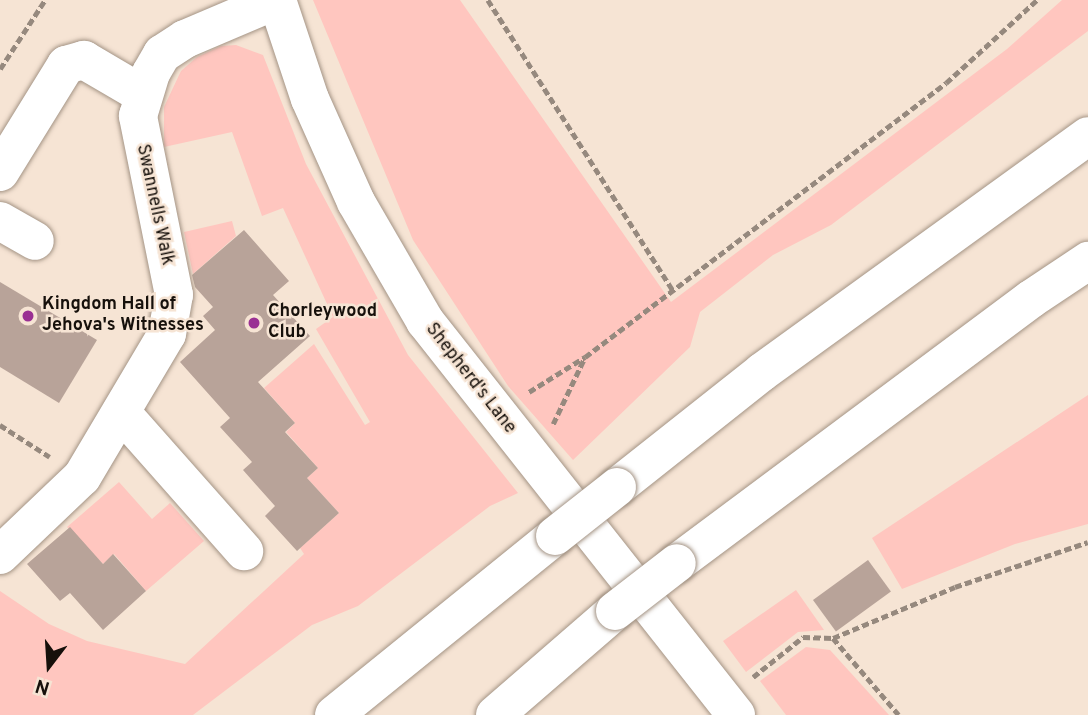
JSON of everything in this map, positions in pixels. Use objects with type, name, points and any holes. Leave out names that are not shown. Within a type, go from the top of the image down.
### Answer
[{"type":"main road","name":"Swannells Walk","points":[[0,555],[82,477],[167,334],[173,314],[174,295],[140,142],[142,94],[162,54],[185,39],[277,0]]},
{"type":"main road","name":"Shepherd's Lane","points":[[277,0],[310,99],[356,202],[425,321],[736,715]]},
{"type":"main road","points":[[0,172],[65,65],[84,60],[142,94]]},
{"type":"main road","points":[[334,715],[762,372],[1088,136]]},
{"type":"main road","points":[[0,221],[35,242]]},
{"type":"main road","points":[[495,715],[615,611],[677,563],[1031,299],[1088,261]]},
{"type":"main road","points":[[121,412],[244,551]]},
{"type":"path","points":[[0,68],[45,0]]},
{"type":"path","points":[[488,0],[673,290]]},
{"type":"path","points":[[496,414],[585,357],[946,83],[1037,0]]},
{"type":"path","points":[[535,462],[585,357]]},
{"type":"path","points":[[0,425],[82,477]]},
{"type":"path","points":[[750,678],[803,637],[833,638],[956,587],[1088,542]]},
{"type":"path","points":[[833,638],[899,715]]},
{"type":"shaded area","points":[[313,0],[460,0],[671,302],[1007,49],[1062,0],[1088,0],[1088,31],[831,225],[773,255],[700,312],[690,347],[573,460],[508,386],[413,240]]},
{"type":"shaded area","points":[[236,45],[263,55],[306,164],[408,355],[518,493],[490,506],[358,606],[312,625],[193,715],[0,715],[0,591],[49,624],[87,641],[185,664],[304,554],[300,548],[339,513],[307,478],[318,468],[286,432],[295,423],[264,388],[314,344],[365,425],[370,422],[316,329],[333,317],[283,208],[262,216],[232,132],[164,147],[164,107],[181,71],[197,57],[221,46]]},
{"type":"shaded area","points":[[232,221],[236,236],[193,274],[184,232]]},
{"type":"shaded area","points":[[1088,395],[1088,524],[1015,544],[902,589],[872,538]]},
{"type":"shaded area","points":[[119,482],[152,519],[170,503],[204,541],[146,591],[114,554],[103,564],[67,527]]},
{"type":"shaded area","points":[[796,590],[824,630],[798,632],[746,672],[723,641]]},
{"type":"shaded area","points":[[806,647],[830,650],[889,715],[786,715],[760,681]]},
{"type":"building","points":[[244,230],[289,281],[273,295],[310,336],[258,382],[295,423],[285,432],[318,468],[307,478],[339,513],[297,551],[265,516],[275,506],[243,470],[252,462],[220,427],[230,418],[180,362],[215,330],[203,316],[213,307],[195,287],[192,275]]},
{"type":"building","name":"Kingdom Hall of Jehova's Witnesses","points":[[0,282],[97,340],[59,403],[0,367]]},
{"type":"building","points":[[70,527],[103,564],[113,554],[146,591],[103,630],[70,593],[60,601],[27,564]]},
{"type":"building","points":[[868,560],[891,592],[836,632],[813,600]]},
{"type":"place","name":"Kingdom Hall of Jehova's Witnesses","points":[[28,316]]},
{"type":"place","name":"Chorleywood Club","points":[[254,323]]}]
